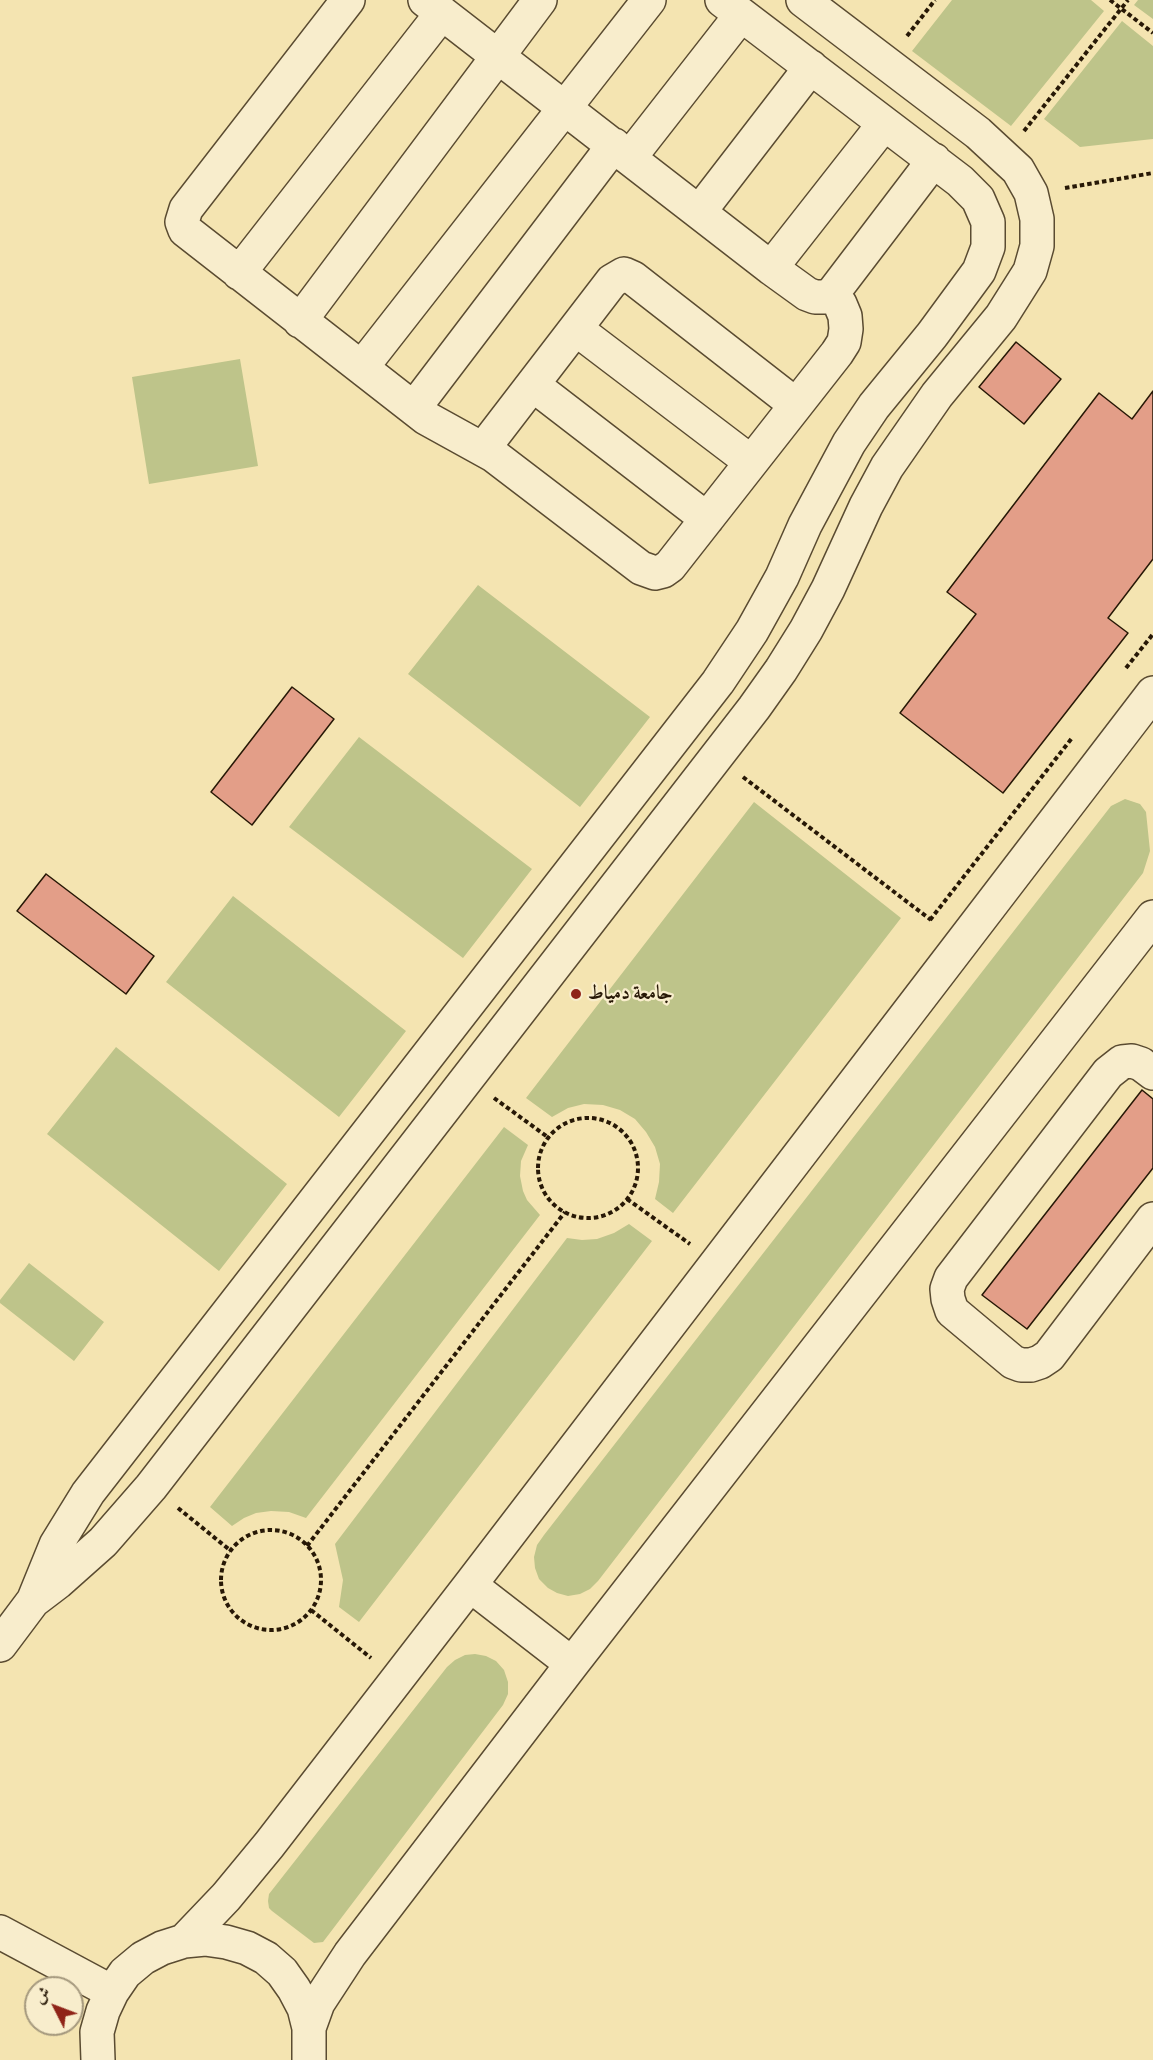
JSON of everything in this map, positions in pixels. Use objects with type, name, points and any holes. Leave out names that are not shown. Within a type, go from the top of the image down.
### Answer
[{"type":"lane","points":[[348,0],[183,215],[185,230],[414,408],[483,449],[647,572],[663,571],[670,566],[837,353],[844,342],[845,316],[840,304],[832,294]]},
{"type":"lane","points":[[300,321],[540,0]]},
{"type":"lane","points":[[362,367],[649,0]]},
{"type":"lane","points":[[33,1600],[58,1582],[102,1542],[151,1487],[716,757],[781,670],[806,630],[887,467],[910,430],[1006,309],[1030,271],[1037,246],[1037,219],[1031,193],[1018,170],[978,133],[803,0]]},
{"type":"lane","points":[[239,273],[434,7],[771,268],[807,294],[815,297],[832,294],[934,160]]},
{"type":"lane","points":[[0,1645],[33,1600],[56,1545],[87,1493],[718,682],[752,631],[782,577],[805,525],[849,444],[874,406],[932,335],[979,271],[988,247],[988,222],[978,198],[960,180],[732,7],[622,151],[414,408]]},
{"type":"lane","points":[[700,211],[811,67]]},
{"type":"lane","points":[[771,268],[884,124]]},
{"type":"lane","points":[[483,449],[612,281],[624,274],[629,275],[796,405]]},
{"type":"lane","points":[[576,329],[751,462]]},
{"type":"lane","points":[[932,335],[965,361]]},
{"type":"lane","points":[[533,385],[706,519]]},
{"type":"lane","points":[[184,1941],[245,1874],[398,1679],[1152,698]]},
{"type":"lane","points":[[309,2044],[318,2002],[350,1954],[572,1664],[1153,917]]},
{"type":"lane","points":[[1153,1073],[1141,1064],[1132,1061],[1122,1062],[1108,1073],[951,1278],[947,1288],[952,1311],[1013,1362],[1031,1365],[1040,1362],[1048,1356],[1153,1219]]},
{"type":"lane","points":[[470,1585],[572,1664]]},
{"type":"lane","points":[[0,1932],[112,1992]]},
{"type":"lane","points":[[98,2060],[98,2032],[103,2011],[125,1973],[142,1958],[162,1948],[184,1941],[205,1939],[247,1948],[266,1958],[282,1972],[304,2008],[309,2044]]},
{"type":"path","points":[[886,63],[935,0]]},
{"type":"path","points":[[1110,0],[1153,33]]},
{"type":"path","points":[[1004,155],[1128,0]]},
{"type":"path","points":[[1031,193],[1153,173]]},
{"type":"path","points":[[1124,671],[1153,634]]},
{"type":"path","points":[[930,920],[1074,735]]},
{"type":"path","points":[[716,757],[961,944]]},
{"type":"path","points":[[467,1078],[549,1138]]},
{"type":"path","points":[[586,1119],[600,1120],[613,1125],[629,1139],[638,1159],[635,1187],[627,1199],[617,1209],[592,1218],[577,1217],[553,1204],[544,1192],[539,1164],[542,1151],[549,1138],[559,1128],[586,1119]]},
{"type":"path","points":[[627,1199],[716,1263]]},
{"type":"path","points":[[307,1546],[564,1212]]},
{"type":"path","points":[[151,1487],[231,1551]]},
{"type":"path","points":[[282,1532],[296,1537],[307,1546],[317,1564],[321,1584],[318,1597],[311,1610],[301,1620],[289,1627],[275,1630],[260,1629],[236,1616],[227,1605],[222,1584],[225,1563],[231,1551],[241,1540],[254,1533],[282,1532]]},
{"type":"path","points":[[311,1610],[398,1679]]},
{"type":"green space","points":[[952,0],[1091,0],[1104,11],[1011,126],[912,51]]},
{"type":"green space","points":[[1138,0],[1153,0],[1153,19],[1134,5]]},
{"type":"green space","points":[[1122,21],[1153,46],[1153,139],[1080,147],[1044,119]]},
{"type":"green space","points":[[240,359],[258,466],[149,484],[132,377]]},
{"type":"green space","points":[[478,585],[650,717],[580,807],[408,674]]},
{"type":"green space","points":[[359,737],[532,869],[463,958],[289,827]]},
{"type":"green space","points":[[1125,799],[1140,804],[1146,812],[1150,851],[1143,873],[598,1581],[590,1589],[580,1594],[568,1596],[548,1588],[539,1579],[534,1557],[537,1545],[544,1535],[1111,806]]},
{"type":"green space","points":[[754,802],[901,918],[673,1213],[655,1199],[660,1164],[655,1147],[635,1119],[620,1110],[603,1105],[584,1104],[568,1108],[552,1117],[526,1098]]},
{"type":"green space","points":[[233,896],[406,1031],[339,1117],[166,982]]},
{"type":"green space","points":[[116,1047],[287,1184],[219,1271],[47,1134]]},
{"type":"green space","points":[[504,1127],[528,1145],[521,1161],[520,1176],[527,1200],[540,1215],[306,1518],[289,1512],[271,1511],[256,1513],[232,1526],[210,1507]]},
{"type":"green space","points":[[629,1224],[652,1241],[359,1622],[339,1607],[343,1580],[335,1544],[567,1238],[597,1239]]},
{"type":"green space","points":[[29,1263],[104,1322],[74,1361],[0,1303]]},
{"type":"green space","points":[[475,1654],[496,1661],[504,1670],[508,1682],[508,1694],[503,1705],[323,1942],[314,1943],[269,1908],[269,1894],[447,1667],[465,1655]]},
{"type":"building","points":[[1016,342],[1061,379],[1024,424],[979,387]]},
{"type":"building","points":[[1153,391],[1153,559],[1108,618],[1128,633],[1003,793],[900,713],[976,614],[947,592],[1099,393],[1132,419]]},
{"type":"building","points":[[292,687],[334,719],[252,825],[211,792]]},
{"type":"building","points":[[46,874],[154,956],[126,994],[17,911]]},
{"type":"building","points":[[1142,1090],[1153,1099],[1153,1168],[1027,1329],[982,1295]]},
{"type":"place","name":"جامعة دمياط","points":[[576,994]]}]
